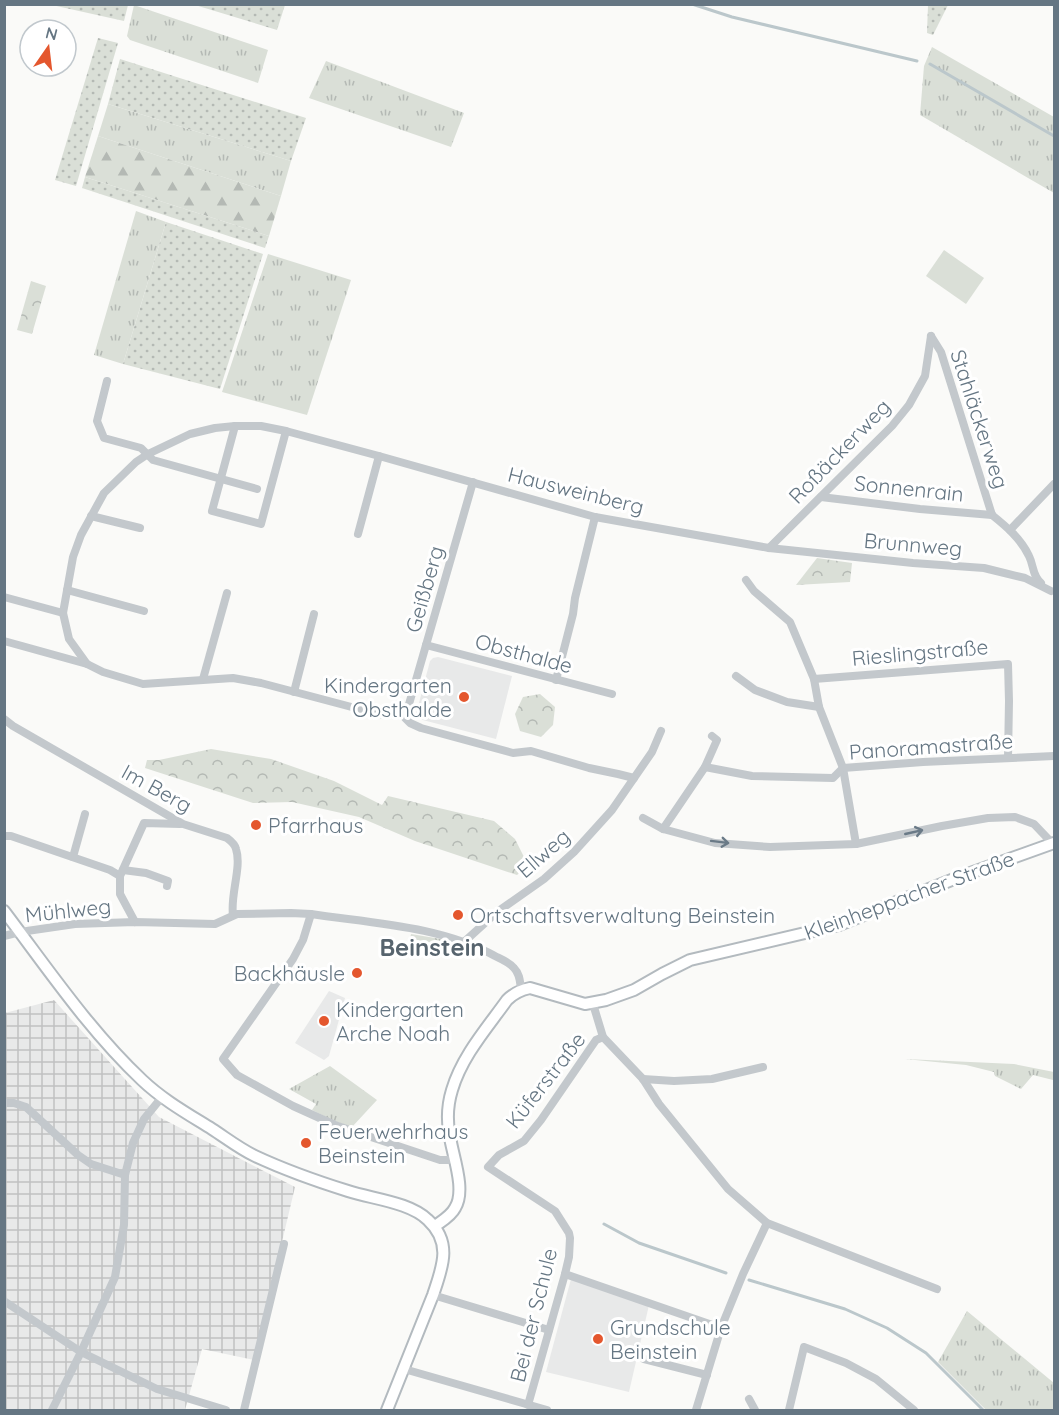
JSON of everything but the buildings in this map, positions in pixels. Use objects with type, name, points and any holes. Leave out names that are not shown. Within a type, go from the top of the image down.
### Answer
[{"type":"street","name":"Stahläckerweg","points":[[931,336],[941,352],[992,515]]},
{"type":"street","name":"Roßäckerweg","points":[[769,548],[898,419],[909,405],[925,376],[931,336]]},
{"type":"street","points":[[926,370],[944,361]]},
{"type":"street","points":[[107,381],[97,421],[104,438],[141,448],[153,460],[257,489]]},
{"type":"street","points":[[235,426],[213,512],[261,524],[286,431]]},
{"type":"street","name":"Hausweinberg","points":[[87,664],[69,639],[63,613],[73,557],[91,516],[104,493],[136,462],[190,434],[215,428],[261,426],[286,431],[595,517],[769,548]]},
{"type":"street","points":[[358,534],[379,456]]},
{"type":"street","name":"Geißberg","points":[[409,706],[472,482]]},
{"type":"street","points":[[1010,530],[1054,484]]},
{"type":"street","name":"Sonnenrain","points":[[821,496],[920,509],[992,515]]},
{"type":"street","name":"Brunnweg","points":[[992,515],[1010,530],[1029,556],[1035,578],[1053,591]]},
{"type":"street","points":[[91,516],[140,528]]},
{"type":"street","points":[[556,680],[595,517]]},
{"type":"street","name":"Brunnweg","points":[[769,548],[984,568],[1025,578],[1053,591]]},
{"type":"street","points":[[746,580],[754,591],[790,622],[814,679],[819,707],[843,768],[856,844]]},
{"type":"street","points":[[67,590],[144,611]]},
{"type":"street","points":[[203,679],[227,593]]},
{"type":"street","points":[[4,597],[63,613]]},
{"type":"street","points":[[294,692],[314,614]]},
{"type":"street","points":[[4,641],[87,664],[103,672],[143,684],[233,678],[261,683],[378,714],[399,712],[409,706]]},
{"type":"street","name":"Obsthalde","points":[[426,645],[612,694]]},
{"type":"street","name":"Rieslingstraße","points":[[814,679],[1008,664],[1008,758]]},
{"type":"street","points":[[736,676],[755,690],[787,702],[819,707]]},
{"type":"street","points":[[409,706],[405,718],[422,728],[513,753],[531,751],[634,778]]},
{"type":"street","name":"Im Berg","points":[[4,719],[183,824],[227,838],[232,842],[237,849],[231,906],[233,915]]},
{"type":"street","name":"Ellweg","points":[[464,942],[497,912],[544,879],[574,852],[612,810],[652,752],[661,730]]},
{"type":"street","points":[[663,829],[705,767],[717,740],[712,736]]},
{"type":"street","name":"Panoramastraße","points":[[705,767],[752,776],[832,778],[843,768],[1054,756]]},
{"type":"street","points":[[73,857],[85,814]]},
{"type":"street","points":[[643,818],[663,829],[715,843],[759,846],[856,844],[988,818],[1015,817],[1034,824],[1054,843]]},
{"type":"street","points":[[183,824],[144,823],[122,873],[120,894],[135,922],[215,924],[233,915],[291,913],[426,931],[489,952],[513,967],[519,975],[521,989]]},
{"type":"street","points":[[4,836],[11,836],[110,870],[122,873],[146,873],[168,880],[167,886]]},
{"type":"street","name":"Kleinheppacher Straße","points":[[593,1004],[634,990],[690,960],[839,924],[958,877],[1054,843]]},
{"type":"street","points":[[4,911],[90,1024],[141,1080],[162,1097],[253,1155],[310,1179],[408,1208],[422,1215],[435,1226],[444,1250],[443,1262],[433,1295],[387,1410]]},
{"type":"street","points":[[311,914],[303,940],[293,959],[223,1059],[237,1076],[335,1125],[440,1160],[454,1158]]},
{"type":"street","name":"Mühlweg","points":[[4,936],[75,924],[135,922]]},
{"type":"street","points":[[435,1226],[455,1209],[458,1202],[459,1190],[448,1118],[452,1090],[459,1073],[507,1000],[521,989],[536,989],[571,1001],[593,1004],[603,1037],[643,1079],[666,1112],[728,1189],[767,1223],[938,1289]]},
{"type":"street","name":"Küferstraße","points":[[488,1167],[499,1155],[524,1141],[596,1040],[603,1037]]},
{"type":"street","points":[[643,1079],[674,1081],[712,1079],[763,1067]]},
{"type":"street","points":[[52,1410],[115,1277],[124,1225],[125,1175],[133,1143],[144,1119],[162,1097]]},
{"type":"street","points":[[4,1103],[26,1107],[78,1155],[91,1164],[125,1175]]},
{"type":"street","name":"Bei der Schule","points":[[488,1167],[555,1211],[570,1238],[565,1274],[528,1405]]},
{"type":"street","points":[[696,1410],[721,1328],[767,1223]]},
{"type":"street","points":[[244,1410],[284,1244]]},
{"type":"street","points":[[565,1274],[721,1328]]},
{"type":"street","points":[[433,1295],[549,1330]]},
{"type":"street","points":[[4,1301],[81,1352],[157,1389],[226,1410]]},
{"type":"street","points":[[789,1410],[804,1347],[846,1363],[876,1378],[914,1410]]},
{"type":"street","points":[[644,1359],[707,1375]]},
{"type":"street","points":[[404,1369],[547,1410]]},
{"type":"street","points":[[749,1399],[755,1410]]},
{"type":"shaded area","name":"Kindergarten Obsthalde","points":[[438,657],[512,676],[496,739],[415,718],[430,661]]},
{"type":"shaded area","name":"Kindergarten Arche Noah","points":[[329,991],[345,998],[329,1056],[324,1060],[295,1043]]},
{"type":"shaded area","points":[[54,1000],[159,1117],[295,1187],[254,1360],[202,1349],[185,1410],[5,1410],[5,1013]]},
{"type":"shaded area","name":"Grundschule Beinstein","points":[[571,1279],[649,1305],[629,1392],[546,1372]]},
{"type":"green space","points":[[285,4],[277,30],[195,5]]},
{"type":"green space","points":[[52,5],[128,5],[124,21]]},
{"type":"green space","points":[[134,5],[268,50],[258,83],[130,40],[127,36]]},
{"type":"green space","points":[[928,5],[948,5],[933,35],[927,33]]},
{"type":"green space","points":[[98,38],[118,43],[76,186],[55,180]]},
{"type":"green space","points":[[932,47],[1054,117],[1054,193],[920,115],[924,66]]},
{"type":"green space","points":[[120,59],[306,118],[291,161],[108,104]]},
{"type":"green space","points":[[326,61],[464,113],[451,147],[309,98]]},
{"type":"green space","points":[[108,104],[291,161],[281,196],[98,136]]},
{"type":"green space","points":[[98,136],[281,196],[269,236],[85,177]]},
{"type":"green space","points":[[85,177],[269,236],[265,248],[82,188]]},
{"type":"green space","points":[[136,211],[166,222],[123,364],[94,355]]},
{"type":"green space","points":[[166,222],[263,254],[220,389],[123,364]]},
{"type":"green space","points":[[944,250],[984,278],[966,304],[926,276]]},
{"type":"green space","points":[[268,254],[351,280],[307,415],[222,392]]},
{"type":"green space","points":[[31,281],[46,286],[32,334],[17,330]]},
{"type":"green space","points":[[817,558],[852,563],[850,582],[796,585]]},
{"type":"green space","points":[[540,694],[555,707],[553,725],[541,737],[520,731],[515,714],[523,697]]},
{"type":"green space","points":[[211,749],[271,759],[334,781],[382,805],[388,796],[494,821],[515,839],[528,865],[517,875],[415,841],[359,817],[292,802],[253,803],[145,768],[147,760],[159,760]]},
{"type":"green space","points":[[411,934],[441,939],[436,956],[408,947]]},
{"type":"green space","points":[[905,1059],[1014,1064],[1054,1072],[1053,1080],[1033,1075],[1021,1089],[995,1076],[994,1072],[966,1065]]},
{"type":"green space","points":[[330,1066],[377,1100],[352,1127],[312,1110],[316,1104],[289,1089]]},
{"type":"green space","points":[[967,1311],[1054,1383],[1054,1410],[986,1410],[938,1362]]},
{"type":"waterway","points":[[692,4],[732,17],[917,61]]},
{"type":"waterway","points":[[930,64],[1054,136]]},
{"type":"waterway","points":[[604,1224],[639,1243],[726,1273]]},
{"type":"waterway","points":[[749,1280],[845,1309],[887,1328],[926,1353],[983,1410]]},
{"type":"place","name":"Kindergarten Obsthalde","points":[[464,697]]},
{"type":"place","name":"Pfarrhaus","points":[[256,825]]},
{"type":"place","name":"Ortschaftsverwaltung Beinstein","points":[[458,915]]},
{"type":"place","name":"Backhäusle","points":[[357,973]]},
{"type":"place","name":"Kindergarten Arche Noah","points":[[324,1021]]},
{"type":"place","name":"Feuerwehrhaus Beinstein","points":[[306,1143]]},
{"type":"place","name":"Grundschule Beinstein","points":[[598,1339]]},
{"type":"district","name":"Beinstein","points":[[432,947]]}]
